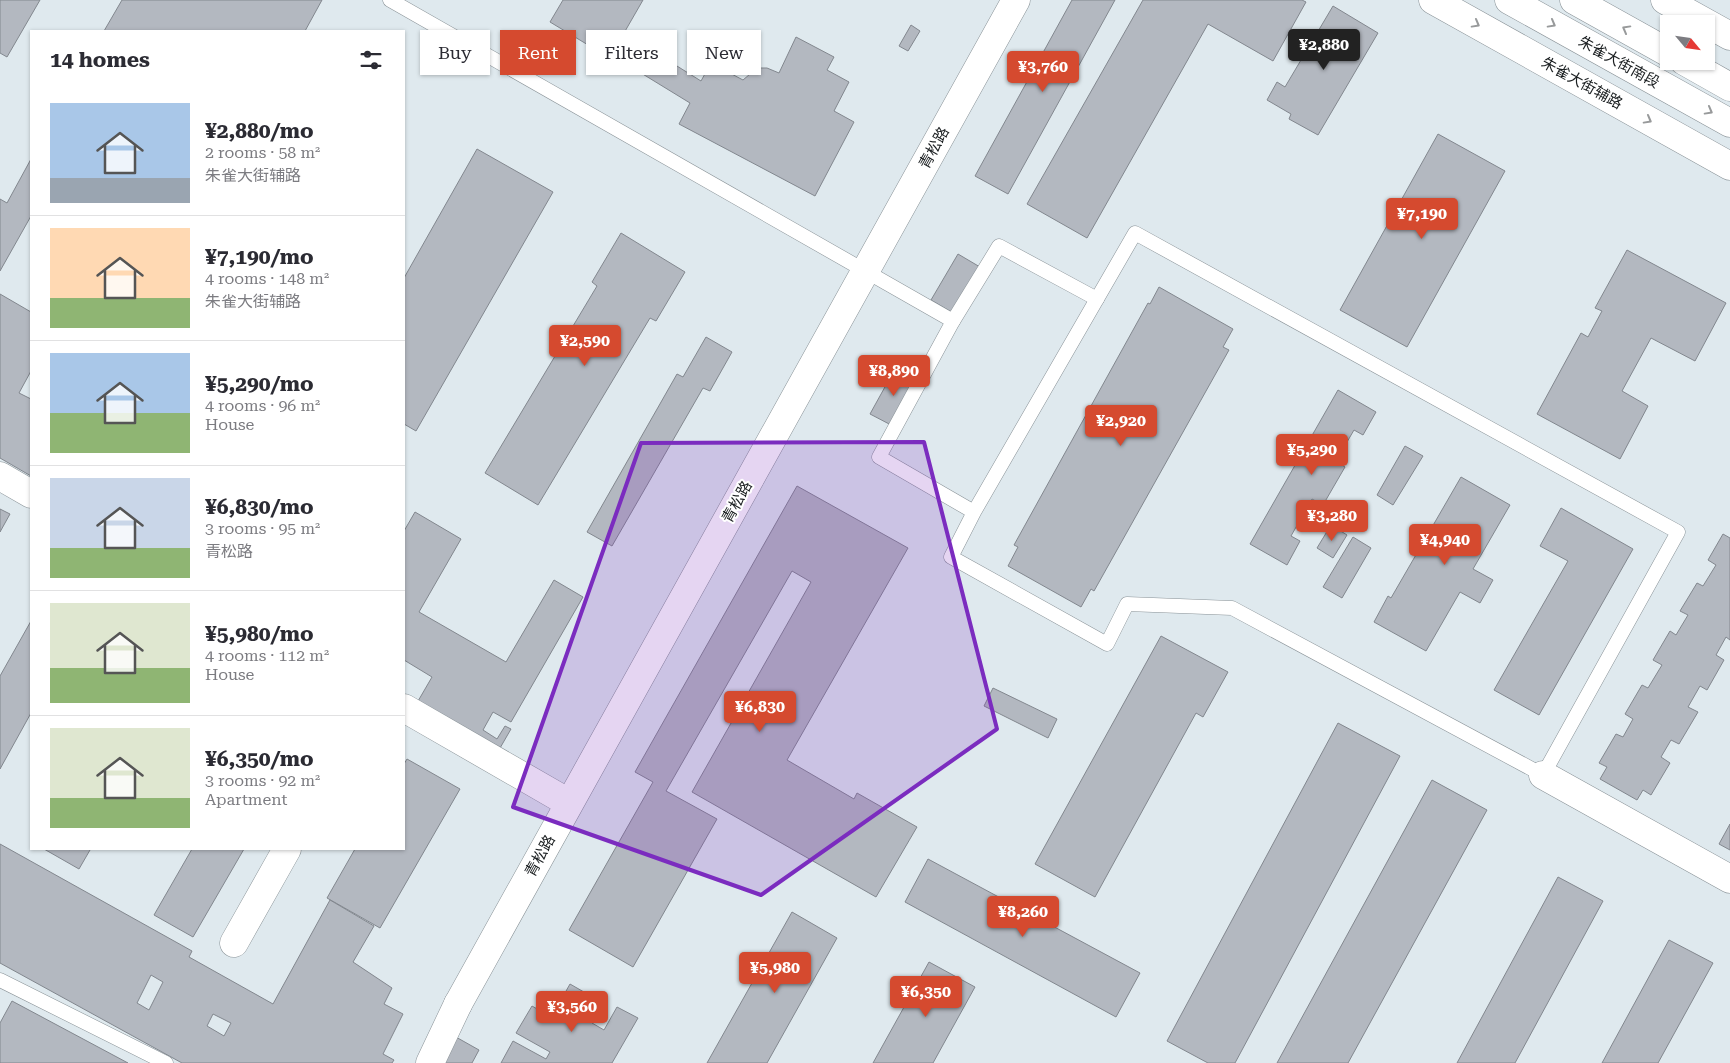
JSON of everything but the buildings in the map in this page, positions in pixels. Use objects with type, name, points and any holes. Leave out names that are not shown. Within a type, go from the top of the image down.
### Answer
[{"type":"street","name":"青松路","points":[[430,1063],[458,1004],[1016,0]]},
{"type":"street","name":"朱雀大街辅路","points":[[1433,0],[1730,166]]},
{"type":"street","name":"朱雀大街南段","points":[[1509,0],[1730,123]]},
{"type":"street","points":[[1574,0],[1660,47]]},
{"type":"street","points":[[1665,0],[1730,36]]},
{"type":"street","points":[[1700,70],[1730,87]]},
{"type":"street","points":[[0,476],[30,493]]},
{"type":"street","points":[[405,709],[569,803]]},
{"type":"street","points":[[1543,775],[1730,878]]},
{"type":"street","points":[[234,943],[286,850]]},
{"type":"lane","points":[[390,0],[953,321]]},
{"type":"lane","points":[[1135,233],[1678,532],[1543,775],[1232,608],[1127,604],[1107,644],[950,557],[974,512],[1135,233]]},
{"type":"lane","points":[[974,512],[879,456],[953,321],[999,246],[1097,299]]},
{"type":"lane","points":[[0,980],[166,1063]]},
{"type":"highlighted area","points":[[924,442],[997,729],[761,895],[513,807],[641,443]]}]
